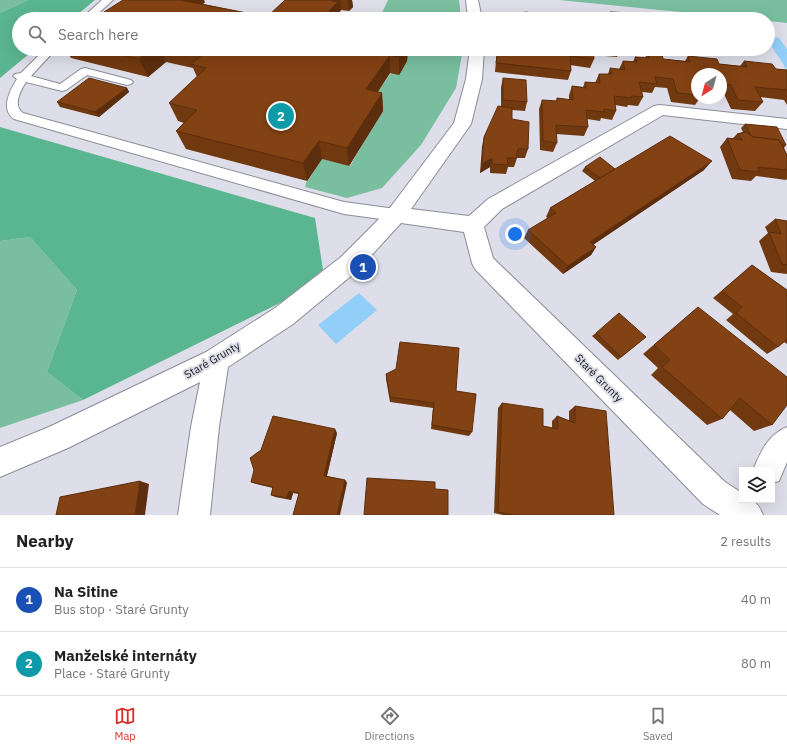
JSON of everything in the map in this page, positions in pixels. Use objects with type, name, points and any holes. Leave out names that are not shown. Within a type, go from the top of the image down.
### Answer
[{"type":"street","points":[[472,0],[474,12]]},
{"type":"street","name":"Staré Grunty","points":[[0,462],[58,438],[215,361],[284,316],[349,264],[396,215],[462,124],[474,79],[476,56]]},
{"type":"street","points":[[396,215],[473,225],[495,204],[660,110],[787,124]]},
{"type":"street","name":"Staré Grunty","points":[[473,225],[483,263],[714,493],[748,515],[754,503]]},
{"type":"street","points":[[194,515],[204,427],[214,378],[215,361]]},
{"type":"street","points":[[769,467],[776,453],[787,441]]},
{"type":"lane","points":[[94,12],[108,0]]},
{"type":"lane","points":[[43,56],[19,76],[8,88],[8,106],[14,114],[29,120],[344,208],[396,215]]},
{"type":"lane","points":[[19,76],[62,88],[85,71],[127,82]]},
{"type":"green space","points":[[0,0],[28,0],[0,13]]},
{"type":"green space","points":[[28,0],[95,0],[80,12],[12,12],[12,56],[27,56],[0,78],[0,13]]},
{"type":"green space","points":[[388,0],[459,0],[460,12],[382,12]]},
{"type":"green space","points":[[559,0],[787,0],[787,23],[775,22],[775,12],[680,12]]},
{"type":"green space","points":[[388,56],[462,56],[456,88],[421,145],[382,188],[347,198],[305,187],[306,183],[322,159],[350,166],[382,111],[367,107],[391,73]]},
{"type":"green space","points":[[0,127],[315,218],[323,270],[282,302],[83,400],[47,372],[77,290],[30,237],[0,241]]},
{"type":"green space","points":[[30,237],[77,290],[47,372],[83,400],[0,428],[0,241]]},
{"type":"water","points":[[775,38],[779,38],[787,49],[787,70],[775,52]]},
{"type":"water","points":[[359,293],[377,310],[336,344],[318,325]]},
{"type":"building","points":[[123,0],[180,0],[241,12],[104,12]]},
{"type":"building","points":[[285,0],[333,0],[332,1],[338,2],[329,11],[333,12],[272,12]]},
{"type":"building","points":[[126,56],[143,56],[139,59]]},
{"type":"building","points":[[201,56],[389,56],[366,89],[382,93],[347,148],[319,141],[303,163],[176,131],[197,110],[169,103],[206,68],[191,64]]},
{"type":"building","points":[[497,56],[570,56],[571,71],[496,63]]},
{"type":"building","points":[[570,56],[594,56],[594,59]]},
{"type":"building","points":[[649,56],[662,56],[663,59],[690,62],[688,56],[717,59],[719,64],[747,67],[744,61],[772,64],[776,69],[787,70],[787,90],[755,87],[763,102],[738,100],[731,85],[727,85],[727,68],[691,68],[691,94],[677,93],[673,79],[655,77],[657,84],[639,82],[643,97],[631,96],[632,98],[614,96],[616,111],[604,109],[604,112],[586,110],[588,127],[556,125],[557,143],[543,141],[542,100],[557,101],[557,98],[573,100],[572,86],[586,88],[585,82],[600,83],[599,74],[612,74],[610,68],[625,70],[623,61],[637,62],[635,57],[649,58]]},
{"type":"building","points":[[89,78],[127,88],[95,112],[57,102]]},
{"type":"building","points":[[503,78],[526,80],[527,102],[503,100]]},
{"type":"building","points":[[498,106],[512,108],[512,119],[529,122],[528,149],[518,149],[516,158],[507,158],[508,165],[492,164],[492,158],[482,164],[484,137]]},
{"type":"building","points":[[745,124],[777,127],[786,145],[782,145],[779,140],[751,136]]},
{"type":"building","points":[[746,132],[753,137],[779,140],[787,155],[787,170],[757,167],[760,172],[740,170],[727,138],[743,140],[737,134]]},
{"type":"building","points":[[670,136],[712,161],[590,242],[596,247],[568,266],[528,230],[556,213],[550,208]]},
{"type":"building","points":[[600,157],[615,169],[600,178],[585,167]]},
{"type":"building","points":[[775,219],[787,221],[787,265],[782,264],[769,232],[781,234]]},
{"type":"building","points":[[752,265],[787,290],[787,339],[778,347],[736,313],[742,307],[722,291]]},
{"type":"building","points":[[698,307],[787,377],[787,405],[772,425],[740,398],[722,419],[662,367],[670,360],[654,345]]},
{"type":"building","points":[[619,313],[646,337],[621,357],[596,333]]},
{"type":"building","points":[[400,342],[459,348],[456,391],[476,394],[472,432],[432,425],[434,403],[390,397],[386,374],[396,369]]},
{"type":"building","points":[[502,403],[543,409],[543,426],[558,429],[557,416],[575,423],[575,406],[606,411],[614,515],[514,515],[498,512]]},
{"type":"building","points":[[273,416],[335,429],[324,476],[345,480],[337,515],[293,515],[299,493],[289,491],[287,498],[271,495],[273,487],[251,482],[254,470],[250,458],[261,450]]},
{"type":"building","points":[[367,478],[435,482],[435,489],[448,490],[448,515],[364,515]]},
{"type":"building","points":[[140,481],[135,515],[56,515],[60,497]]},
{"type":"place","name":"Manželské internáty","points":[[281,116]]},
{"type":"place","name":"Na Sitine","points":[[363,267]]}]
